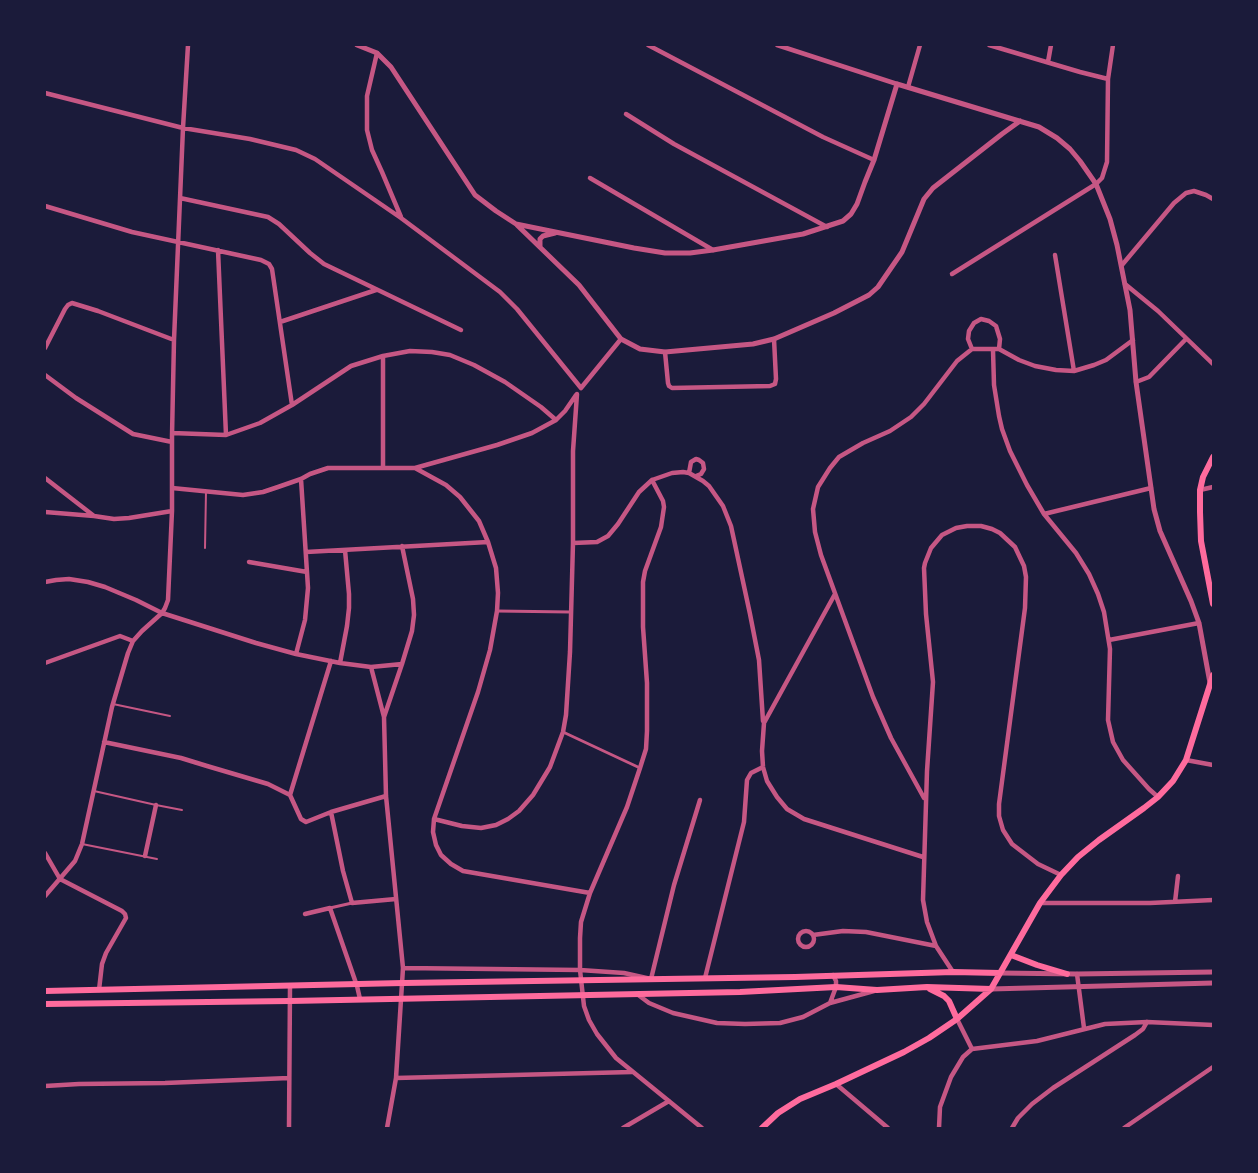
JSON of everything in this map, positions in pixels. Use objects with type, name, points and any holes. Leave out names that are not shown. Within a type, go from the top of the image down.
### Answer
[{"type":"main road","points":[[1213,457],[1203,477],[1200,490],[1201,541],[1213,604]]},
{"type":"main road","points":[[762,1128],[789,1105],[800,1099],[836,1084],[929,1038],[957,1019],[992,989],[1040,903],[1061,875],[1099,840],[1158,797],[1173,781],[1186,760],[1213,675]]},
{"type":"main road","points":[[1011,955],[1037,966],[1067,974]]},
{"type":"main road","points":[[45,991],[953,972],[1000,973]]},
{"type":"main road","points":[[45,1004],[740,992],[836,987],[877,990],[927,987],[992,989]]},
{"type":"main road","points":[[927,987],[944,996],[953,1008],[957,1019]]},
{"type":"street","points":[[45,896],[75,861],[82,844],[113,704],[128,653],[133,641],[162,613],[168,600],[172,511],[174,340],[188,45]]},
{"type":"street","points":[[357,45],[377,53],[391,67],[476,195],[496,212],[516,224],[579,285],[621,339],[640,349],[650,351],[665,352],[753,344],[774,339],[834,313],[869,294],[878,287],[902,252],[924,199],[933,188],[1020,121]]},
{"type":"street","points":[[648,45],[823,137],[874,160]]},
{"type":"street","points":[[777,45],[1039,127],[1070,149],[1096,184],[1110,219],[1122,265],[1130,310],[1136,382],[1150,488],[1160,531],[1199,622],[1210,683]]},
{"type":"street","points":[[908,87],[920,45]]},
{"type":"street","points":[[989,45],[1108,79]]},
{"type":"street","points":[[1048,62],[1051,45]]},
{"type":"street","points":[[951,274],[1096,184],[1102,178],[1107,162],[1108,79],[1113,45]]},
{"type":"street","points":[[377,53],[367,96],[367,130],[372,150],[402,218]]},
{"type":"street","points":[[516,224],[665,253],[714,250],[803,234],[827,227],[843,221],[857,204],[874,160],[897,84]]},
{"type":"street","points":[[45,93],[183,128],[296,150],[315,159],[402,218],[500,292],[517,309],[581,388]]},
{"type":"street","points":[[626,114],[674,144],[827,227]]},
{"type":"street","points":[[590,178],[714,250]]},
{"type":"street","points":[[1122,265],[1174,203],[1186,194],[1194,191],[1213,199]]},
{"type":"street","points":[[180,198],[268,217],[324,264],[460,330]]},
{"type":"street","points":[[45,206],[132,232],[261,260],[269,264],[272,269],[292,405]]},
{"type":"street","points":[[542,249],[539,242],[543,236],[560,233]]},
{"type":"street","points":[[218,250],[226,435]]},
{"type":"street","points":[[1055,255],[1074,371]]},
{"type":"street","points":[[1125,284],[1158,311],[1213,364]]},
{"type":"street","points":[[280,322],[376,290]]},
{"type":"street","points":[[45,348],[65,309],[72,303],[98,310],[174,340]]},
{"type":"street","points":[[972,350],[968,339],[969,330],[981,319],[989,321],[996,327],[1000,339],[996,349],[994,385],[1002,429],[1010,451],[1044,514],[1089,574],[1104,612],[1110,649],[1108,720],[1113,742],[1123,760],[1158,797]]},
{"type":"street","points":[[172,489],[243,495],[263,492],[328,468],[415,468],[497,445],[532,433],[556,420],[621,339]]},
{"type":"street","points":[[665,352],[668,383],[672,388],[760,387],[774,385],[776,375],[774,339]]},
{"type":"street","points":[[1136,382],[1149,377],[1186,339]]},
{"type":"street","points":[[926,801],[891,738],[873,697],[821,555],[815,532],[813,509],[818,487],[839,457],[890,431],[911,417],[957,361],[972,350],[996,349],[1035,366],[1074,371],[1106,360],[1133,340]]},
{"type":"street","points":[[172,434],[226,435],[260,423],[351,366],[382,356],[410,351],[450,355],[474,365],[505,382],[556,420]]},
{"type":"street","points":[[382,356],[383,468]]},
{"type":"street","points":[[45,375],[76,398],[133,434],[172,442]]},
{"type":"street","points":[[434,819],[481,828],[496,825],[508,819],[519,811],[533,795],[550,767],[563,732],[570,652],[573,451],[577,394]]},
{"type":"street","points":[[689,473],[691,462],[699,460],[705,467],[703,472],[696,476]]},
{"type":"street","points":[[415,468],[446,485],[460,497],[479,521],[496,568],[498,593],[490,651],[434,819],[433,832],[436,845],[441,855],[463,871],[590,893]]},
{"type":"street","points":[[573,543],[597,542],[608,536],[639,492],[652,480],[683,472],[696,476],[709,486],[723,506],[731,526],[750,614],[759,660],[764,723],[763,767],[767,781],[787,809],[804,819],[923,857]]},
{"type":"street","points":[[45,478],[94,516]]},
{"type":"street","points":[[296,654],[306,612],[308,588],[301,479]]},
{"type":"street","points":[[652,480],[664,507],[661,527],[643,582],[647,683],[646,749],[627,807],[590,893],[581,922],[580,970],[584,1006],[597,1034],[616,1058],[702,1128]]},
{"type":"street","points":[[1200,490],[1213,486]]},
{"type":"street","points":[[1044,514],[1150,488]]},
{"type":"street","points":[[45,512],[114,519],[172,511]]},
{"type":"street","points":[[953,972],[936,946],[927,922],[924,910],[923,857],[933,682],[926,614],[925,563],[931,548],[947,531],[956,528],[981,526],[1000,533],[1015,547],[1024,566],[1025,608],[999,816],[1003,830],[1012,844],[1038,864],[1061,875]]},
{"type":"street","points":[[306,552],[488,542]]},
{"type":"street","points":[[384,717],[412,631],[414,615],[402,546]]},
{"type":"street","points":[[340,663],[350,608],[345,550]]},
{"type":"street","points":[[249,562],[307,572]]},
{"type":"street","points":[[45,582],[69,579],[88,582],[105,587],[162,613],[296,654],[371,667],[402,664]]},
{"type":"street","points":[[764,723],[835,594]]},
{"type":"street","points":[[497,611],[570,612]]},
{"type":"street","points":[[1109,640],[1199,622]]},
{"type":"street","points":[[45,663],[120,636],[133,641]]},
{"type":"street","points":[[290,795],[331,661]]},
{"type":"street","points":[[371,667],[384,717],[386,796],[403,968],[396,1078],[387,1128]]},
{"type":"street","points":[[563,732],[640,768]]},
{"type":"street","points":[[104,742],[181,758],[268,784],[290,795],[301,819],[306,822],[386,796]]},
{"type":"street","points":[[1186,760],[1213,765]]},
{"type":"street","points":[[705,978],[744,822],[747,780],[752,773],[763,767]]},
{"type":"street","points":[[403,968],[580,970],[624,973],[651,979],[674,885],[700,800]]},
{"type":"street","points":[[145,856],[156,805]]},
{"type":"street","points":[[331,812],[352,903]]},
{"type":"street","points":[[45,853],[60,879],[125,914],[126,918],[102,964],[99,990]]},
{"type":"street","points":[[1175,902],[1178,876]]},
{"type":"street","points":[[305,914],[352,903],[396,899]]},
{"type":"street","points":[[1040,903],[1213,900]]},
{"type":"street","points":[[330,908],[357,984],[360,999]]},
{"type":"street","points":[[813,935],[843,931],[866,932],[936,946]]},
{"type":"street","points":[[1000,973],[1213,972]]},
{"type":"street","points":[[1077,974],[1084,1028]]},
{"type":"street","points":[[830,1003],[836,987],[833,975]]},
{"type":"street","points":[[992,989],[1213,983]]},
{"type":"street","points":[[289,1128],[290,986]]},
{"type":"street","points":[[637,994],[659,1008],[701,1020],[717,1023],[780,1023],[803,1017],[830,1003],[877,990]]},
{"type":"street","points":[[957,1019],[972,1049]]},
{"type":"street","points":[[1012,1128],[1018,1118],[1048,1092],[1135,1035],[1143,1029],[1147,1022]]},
{"type":"street","points":[[939,1128],[940,1107],[951,1077],[963,1057],[972,1049],[1031,1042],[1112,1023],[1213,1025]]},
{"type":"street","points":[[1125,1128],[1213,1067]]},
{"type":"street","points":[[396,1078],[632,1072]]},
{"type":"street","points":[[45,1086],[289,1078]]},
{"type":"street","points":[[836,1084],[888,1128]]},
{"type":"street","points":[[623,1128],[669,1101]]},
{"type":"lane","points":[[205,548],[206,491]]},
{"type":"lane","points":[[113,704],[170,716]]},
{"type":"lane","points":[[94,791],[182,810]]},
{"type":"lane","points":[[82,844],[157,859]]}]
